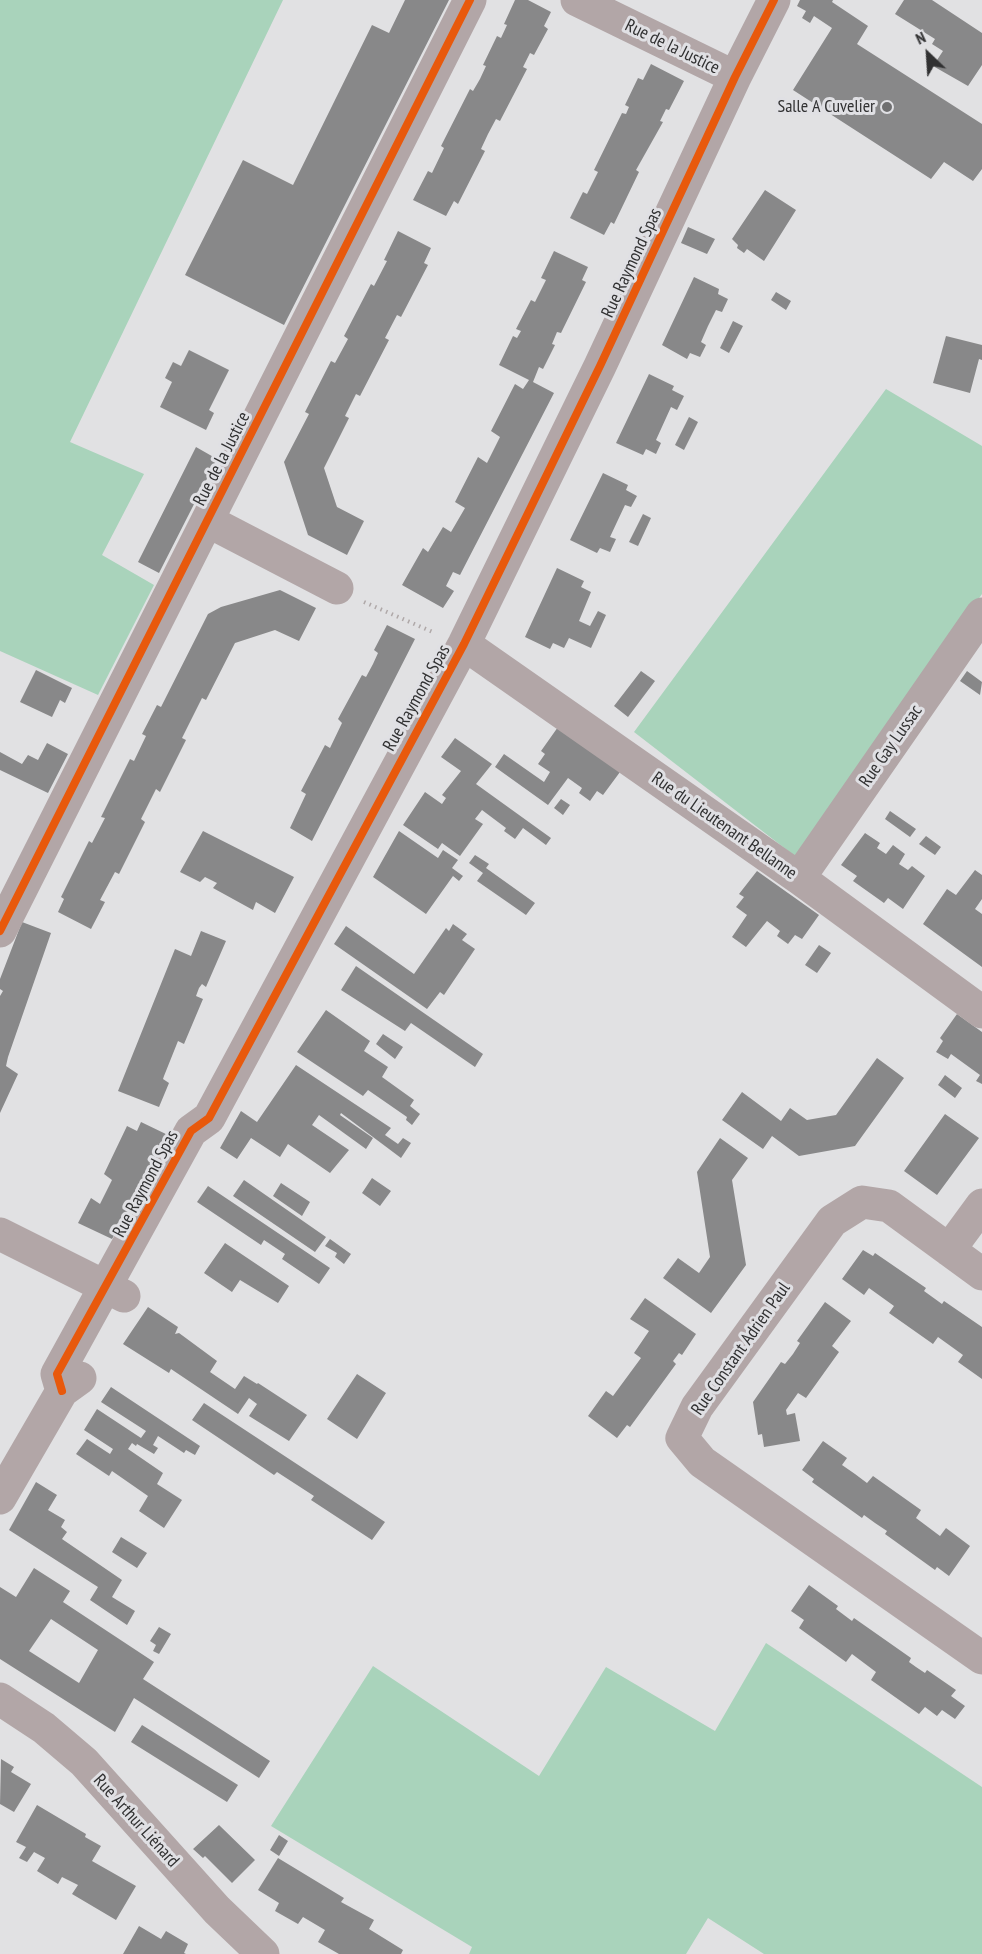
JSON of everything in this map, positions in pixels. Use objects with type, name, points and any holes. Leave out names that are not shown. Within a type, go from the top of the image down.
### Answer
[{"type":"street","name":"Rue de la Justice","points":[[0,931],[470,0]]},
{"type":"street","name":"Rue de la Justice","points":[[577,0],[735,77]]},
{"type":"street","name":"Rue Raymond Spas","points":[[0,1498],[62,1390],[57,1374],[115,1292],[191,1131],[209,1118],[464,644],[600,366],[735,77],[774,0]]},
{"type":"street","points":[[208,521],[337,588]]},
{"type":"street","name":"Rue Gay Lussac","points":[[799,878],[982,614]]},
{"type":"street","name":"Rue du Lieutenant Bellanne","points":[[464,644],[799,878],[982,1012]]},
{"type":"street","name":"Rue Constant Adrien Paul","points":[[982,1274],[889,1206],[862,1202],[832,1221],[697,1407],[682,1438],[702,1462],[982,1658]]},
{"type":"street","points":[[949,1250],[982,1205]]},
{"type":"street","points":[[0,1234],[115,1292]]},
{"type":"street","name":"Rue Arthur Liénard","points":[[0,1699],[44,1728],[84,1762],[217,1910],[263,1954]]},
{"type":"path","points":[[337,588],[396,618],[464,644]]},
{"type":"green space","points":[[0,0],[283,0],[70,442],[144,474],[102,555],[154,585],[98,695],[0,651]]},
{"type":"green space","points":[[886,389],[982,446],[982,594],[796,857],[634,732]]},
{"type":"green space","points":[[766,1643],[982,1787],[982,1954],[764,1954],[708,1918],[686,1954],[469,1954],[472,1947],[271,1826],[373,1666],[539,1776],[606,1667],[715,1731]]},
{"type":"building","points":[[405,0],[449,0],[284,325],[185,275],[243,160],[293,185],[372,25],[389,33]]},
{"type":"building","points":[[515,0],[528,0],[551,12],[544,26],[548,29],[534,55],[530,53],[523,67],[527,69],[500,121],[496,119],[488,134],[481,149],[485,151],[458,204],[454,201],[446,216],[413,200],[428,171],[432,173],[444,148],[441,146],[470,89],[473,91],[480,79],[486,66],[483,65],[497,36],[501,38],[507,25],[504,24]]},
{"type":"building","name":"Salle A Cuvelier","points":[[800,0],[833,0],[832,2],[868,26],[857,44],[982,124],[982,169],[973,181],[944,162],[931,179],[793,90],[832,28],[814,16],[810,23],[802,18],[806,11],[797,6]]},
{"type":"building","points":[[904,0],[932,0],[982,33],[982,65],[968,86],[933,66],[943,51],[932,44],[935,39],[895,14]]},
{"type":"building","points":[[651,64],[684,81],[669,110],[666,109],[660,121],[663,122],[636,170],[639,172],[614,224],[611,222],[604,235],[570,218],[583,192],[587,194],[598,172],[594,170],[622,113],[626,114],[629,107],[625,105],[638,78],[643,80]]},
{"type":"building","points":[[765,190],[796,210],[764,261],[747,249],[744,253],[737,248],[738,245],[732,239]]},
{"type":"building","points":[[688,227],[715,239],[707,254],[681,243]]},
{"type":"building","points":[[398,231],[431,248],[424,263],[428,265],[401,317],[397,315],[385,338],[389,340],[360,396],[356,394],[345,416],[349,418],[324,468],[337,507],[364,521],[347,555],[308,535],[284,462],[309,414],[305,412],[331,361],[335,363],[348,339],[344,336],[371,284],[374,286],[387,261],[384,260]]},
{"type":"building","points":[[554,251],[588,267],[582,280],[586,282],[561,333],[557,332],[552,344],[555,345],[543,369],[539,367],[533,382],[554,393],[460,575],[453,572],[446,586],[454,591],[443,608],[402,585],[423,548],[428,552],[443,527],[451,532],[465,508],[455,502],[478,457],[487,463],[500,437],[491,431],[515,384],[523,389],[529,380],[499,365],[513,336],[517,338],[521,331],[516,329],[531,300],[535,302],[546,280],[541,278]]},
{"type":"building","points":[[694,277],[719,289],[718,294],[728,299],[722,312],[716,310],[708,326],[701,342],[706,345],[700,357],[690,353],[687,359],[662,345]]},
{"type":"building","points":[[776,292],[791,301],[786,310],[771,300]]},
{"type":"building","points":[[733,321],[743,326],[729,353],[720,348]]},
{"type":"building","points":[[946,336],[982,345],[982,360],[979,359],[970,393],[933,383]]},
{"type":"building","points":[[189,350],[229,370],[209,410],[214,413],[206,430],[160,407],[172,382],[165,378],[173,362],[181,366]]},
{"type":"building","points":[[649,374],[674,386],[672,390],[684,396],[677,410],[671,407],[656,440],[661,443],[656,454],[646,449],[643,455],[616,443]]},
{"type":"building","points":[[689,417],[698,422],[684,450],[675,445]]},
{"type":"building","points":[[196,447],[217,459],[159,573],[138,562]]},
{"type":"building","points":[[603,473],[628,485],[626,490],[637,496],[631,507],[625,505],[610,537],[616,539],[610,552],[600,548],[597,553],[570,540]]},
{"type":"building","points":[[643,514],[651,518],[638,546],[629,542]]},
{"type":"building","points":[[557,568],[584,581],[581,587],[591,592],[579,621],[590,626],[598,611],[606,615],[591,648],[569,638],[564,648],[553,643],[550,649],[525,637]]},
{"type":"building","points":[[280,590],[316,608],[299,641],[275,630],[235,643],[206,700],[202,698],[182,738],[186,740],[160,792],[156,789],[141,819],[145,822],[119,874],[115,872],[100,900],[105,902],[91,929],[58,912],[64,899],[61,897],[89,841],[92,843],[105,818],[101,817],[130,759],[134,761],[146,736],[142,734],[157,705],[161,707],[208,614],[221,607]]},
{"type":"building","points":[[387,625],[415,639],[312,841],[290,828],[306,794],[301,791],[325,745],[330,748],[342,723],[338,719],[362,675],[366,677],[373,664],[378,653],[374,650]]},
{"type":"building","points":[[36,670],[72,688],[65,703],[60,700],[52,717],[20,702]]},
{"type":"building","points":[[641,671],[655,681],[628,717],[614,706]]},
{"type":"building","points":[[967,671],[982,682],[980,695],[960,681]]},
{"type":"building","points":[[558,727],[620,772],[603,795],[597,791],[590,801],[579,793],[582,788],[568,778],[548,805],[495,767],[504,754],[544,782],[550,772],[538,764],[545,754],[541,751]]},
{"type":"building","points":[[455,738],[492,764],[476,784],[551,838],[546,845],[523,828],[515,839],[504,831],[506,828],[482,810],[475,819],[483,824],[460,856],[442,843],[438,849],[403,825],[425,792],[442,804],[446,798],[442,795],[461,771],[441,757]]},
{"type":"building","points":[[47,743],[68,754],[48,793],[0,770],[0,752],[22,764],[28,755],[38,760]]},
{"type":"building","points":[[561,799],[570,805],[563,815],[554,808]]},
{"type":"building","points":[[890,811],[916,829],[910,837],[885,819]]},
{"type":"building","points":[[203,831],[294,877],[275,913],[256,902],[253,910],[213,888],[217,883],[205,877],[200,882],[180,872]]},
{"type":"building","points":[[399,831],[438,858],[443,850],[458,860],[452,868],[463,876],[459,881],[453,876],[426,914],[373,877]]},
{"type":"building","points":[[865,833],[880,843],[877,848],[886,854],[893,845],[905,854],[899,864],[908,870],[912,866],[925,876],[903,909],[888,898],[884,903],[853,881],[857,876],[841,865]]},
{"type":"building","points":[[926,836],[941,847],[935,855],[919,844]]},
{"type":"building","points":[[475,855],[489,864],[486,868],[535,903],[526,915],[477,881],[483,873],[469,863]]},
{"type":"building","points":[[975,870],[982,875],[982,899],[975,909],[982,914],[982,967],[923,924],[947,889],[956,895]]},
{"type":"building","points":[[757,871],[819,915],[802,939],[795,935],[788,944],[777,936],[780,931],[767,921],[746,947],[732,937],[747,915],[736,907],[744,897],[739,894]]},
{"type":"building","points":[[22,922],[51,933],[8,1057],[6,1066],[18,1074],[0,1113],[0,996],[3,991],[0,989],[0,979]]},
{"type":"building","points":[[453,924],[467,934],[462,940],[475,949],[444,995],[440,992],[427,1009],[334,944],[346,926],[414,974],[446,928],[449,931]]},
{"type":"building","points":[[201,931],[226,941],[206,987],[202,984],[199,988],[196,996],[203,999],[184,1044],[178,1041],[163,1079],[169,1083],[159,1107],[118,1091],[175,949],[191,956]]},
{"type":"building","points":[[819,945],[831,953],[817,973],[805,965]]},
{"type":"building","points":[[356,966],[483,1054],[475,1067],[411,1023],[405,1031],[341,990]]},
{"type":"building","points":[[326,1010],[370,1041],[364,1051],[388,1067],[382,1077],[414,1100],[410,1106],[420,1114],[412,1125],[406,1120],[407,1117],[368,1090],[363,1096],[297,1052]]},
{"type":"building","points":[[957,1014],[982,1032],[982,1084],[976,1081],[980,1075],[951,1054],[948,1059],[936,1052],[943,1041],[940,1038]]},
{"type":"building","points":[[383,1034],[403,1047],[395,1059],[376,1044]]},
{"type":"building","points":[[877,1058],[904,1078],[855,1146],[799,1156],[772,1136],[763,1149],[722,1120],[742,1092],[781,1121],[790,1108],[807,1120],[836,1115]]},
{"type":"building","points":[[296,1065],[391,1128],[385,1135],[398,1144],[403,1138],[411,1143],[401,1158],[341,1113],[340,1115],[373,1138],[366,1149],[319,1115],[312,1125],[349,1150],[330,1173],[288,1144],[280,1157],[251,1138],[237,1159],[220,1148],[241,1111],[257,1122]]},
{"type":"building","points":[[945,1075],[962,1088],[955,1098],[938,1085]]},
{"type":"building","points":[[945,1114],[979,1138],[937,1195],[904,1171]]},
{"type":"building","points":[[141,1122],[170,1136],[112,1239],[78,1223],[91,1198],[100,1204],[112,1180],[104,1174],[127,1126],[137,1131]]},
{"type":"building","points":[[720,1138],[748,1158],[732,1180],[746,1265],[711,1313],[663,1278],[678,1258],[699,1273],[710,1257],[697,1172]]},
{"type":"building","points":[[372,1178],[391,1191],[380,1206],[362,1193]]},
{"type":"building","points":[[244,1180],[326,1237],[315,1252],[233,1196]]},
{"type":"building","points":[[281,1183],[310,1202],[302,1216],[273,1196]]},
{"type":"building","points":[[208,1186],[330,1268],[319,1284],[282,1259],[285,1254],[264,1240],[261,1245],[197,1202]]},
{"type":"building","points":[[330,1239],[351,1254],[344,1264],[335,1257],[337,1253],[325,1246]]},
{"type":"building","points":[[225,1243],[289,1286],[278,1303],[240,1280],[232,1292],[204,1273]]},
{"type":"building","points":[[863,1250],[873,1256],[875,1253],[926,1288],[924,1291],[942,1304],[944,1301],[982,1327],[982,1379],[958,1362],[963,1355],[938,1337],[933,1344],[889,1313],[894,1306],[869,1288],[864,1295],[842,1279]]},
{"type":"building","points":[[645,1298],[696,1334],[682,1355],[679,1353],[673,1361],[676,1364],[630,1427],[627,1425],[617,1438],[588,1416],[606,1391],[613,1396],[641,1358],[634,1353],[649,1331],[630,1319]]},
{"type":"building","points":[[825,1302],[851,1321],[832,1346],[839,1352],[806,1398],[798,1393],[786,1410],[787,1415],[795,1413],[800,1441],[764,1447],[762,1434],[758,1435],[753,1402],[781,1362],[785,1364],[793,1354],[800,1343],[797,1341]]},
{"type":"building","points":[[148,1307],[178,1327],[175,1334],[179,1333],[217,1361],[210,1372],[235,1389],[244,1376],[307,1415],[289,1441],[249,1416],[257,1404],[249,1398],[238,1414],[171,1369],[169,1373],[123,1344]]},
{"type":"building","points":[[357,1374],[386,1393],[357,1439],[327,1419]]},
{"type":"building","points":[[111,1387],[200,1446],[195,1455],[186,1450],[184,1453],[158,1436],[153,1445],[158,1448],[154,1454],[132,1443],[128,1449],[163,1473],[157,1484],[182,1500],[164,1528],[139,1511],[148,1496],[112,1471],[109,1476],[76,1454],[87,1439],[110,1454],[113,1449],[84,1430],[97,1409],[141,1438],[146,1431],[101,1402]]},
{"type":"building","points":[[204,1403],[385,1522],[372,1540],[311,1500],[314,1496],[277,1472],[274,1475],[192,1420]]},
{"type":"building","points":[[823,1441],[847,1458],[842,1465],[867,1483],[873,1476],[921,1510],[916,1518],[940,1536],[946,1528],[970,1546],[949,1576],[937,1567],[935,1570],[885,1534],[887,1531],[864,1515],[862,1518],[812,1482],[814,1479],[802,1470]]},
{"type":"building","points":[[36,1482],[57,1495],[48,1510],[65,1520],[61,1527],[67,1532],[62,1539],[122,1580],[112,1597],[135,1611],[127,1625],[90,1600],[98,1587],[9,1530]]},
{"type":"building","points":[[121,1537],[147,1553],[137,1568],[112,1552]]},
{"type":"building","points":[[34,1568],[70,1591],[63,1602],[154,1662],[143,1679],[270,1761],[259,1778],[134,1698],[115,1732],[0,1659],[0,1587],[16,1597]],"holes":[[[51,1619],[98,1650],[79,1683],[29,1651]]]},
{"type":"building","points":[[809,1585],[838,1606],[836,1609],[852,1621],[854,1618],[911,1658],[909,1662],[925,1673],[927,1670],[956,1690],[951,1696],[965,1706],[955,1719],[942,1710],[937,1716],[925,1707],[919,1714],[871,1680],[876,1672],[852,1654],[846,1662],[799,1628],[804,1620],[791,1611]]},
{"type":"building","points":[[159,1627],[171,1634],[159,1654],[153,1651],[156,1645],[150,1641]]},
{"type":"building","points":[[142,1725],[238,1785],[227,1802],[131,1742]]},
{"type":"building","points":[[1,1759],[14,1767],[11,1772],[31,1784],[14,1812],[0,1804]]},
{"type":"building","points":[[37,1805],[86,1834],[85,1837],[101,1846],[92,1861],[136,1886],[116,1920],[72,1894],[78,1885],[62,1877],[58,1884],[37,1871],[45,1858],[34,1852],[27,1862],[19,1858],[26,1847],[16,1842]]},
{"type":"building","points":[[219,1825],[255,1860],[232,1883],[205,1856],[203,1858],[193,1849]]},
{"type":"building","points":[[279,1835],[288,1841],[279,1856],[270,1850]]},
{"type":"building","points":[[278,1858],[344,1898],[341,1902],[374,1920],[369,1929],[403,1950],[401,1954],[339,1954],[318,1942],[325,1930],[303,1917],[298,1924],[275,1911],[279,1903],[258,1890]]},
{"type":"building","points":[[139,1926],[161,1939],[166,1931],[188,1944],[184,1953],[186,1954],[123,1954]]},
{"type":"cycle path","points":[[0,931],[470,0]]},
{"type":"cycle path","points":[[62,1391],[57,1374],[191,1131],[209,1118],[464,644],[600,366],[735,77],[774,0]]},
{"type":"place","name":"Salle A Cuvelier","points":[[887,107]]}]
